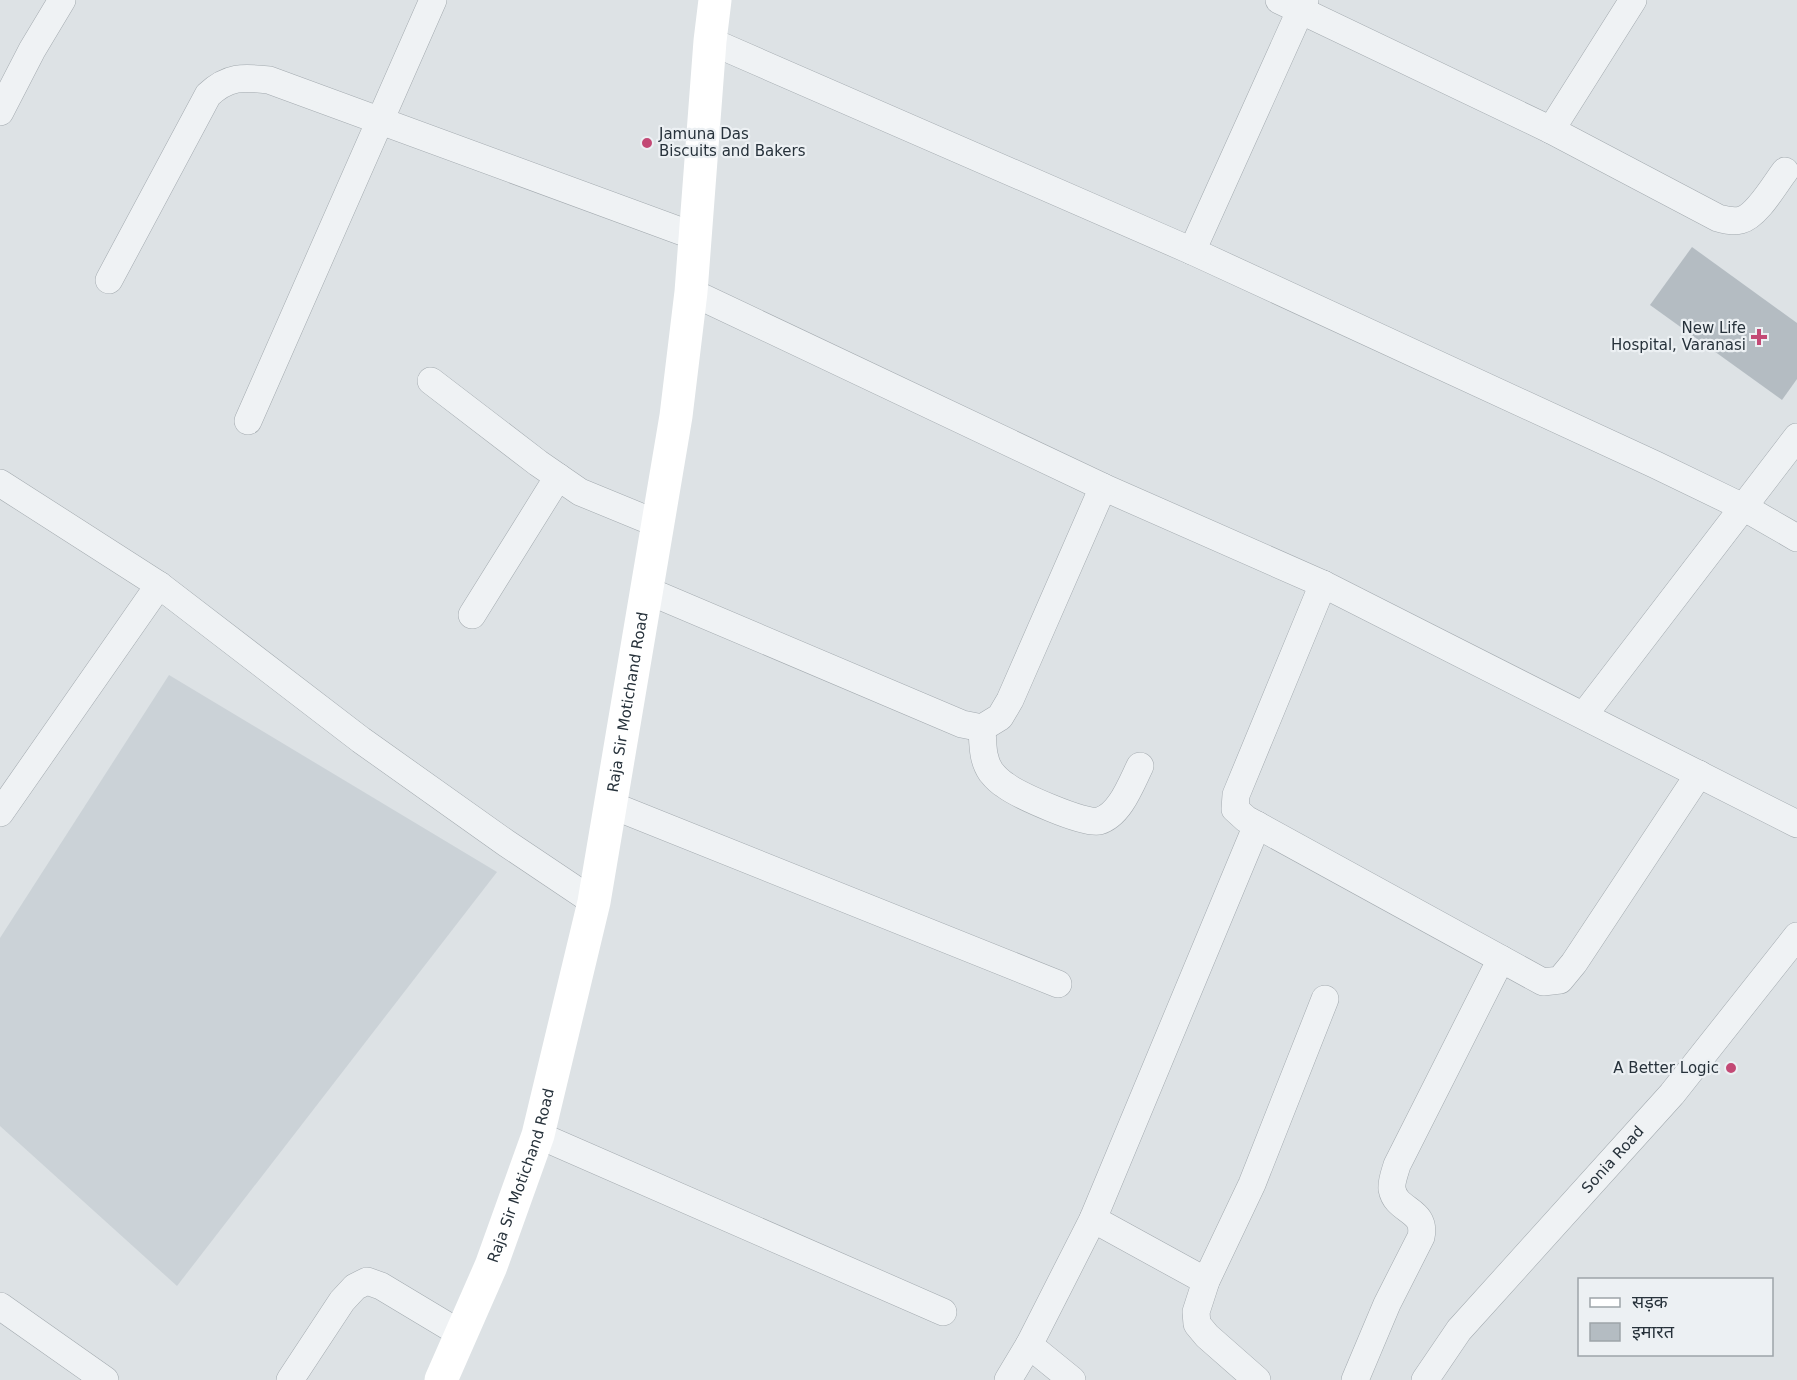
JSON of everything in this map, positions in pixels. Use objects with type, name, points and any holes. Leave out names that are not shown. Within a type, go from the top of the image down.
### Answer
[{"type":"street","points":[[0,112],[32,50],[62,0]]},
{"type":"street","points":[[248,421],[433,0]]},
{"type":"street","name":"Raja Sir Motichand Road","points":[[441,1380],[491,1266],[538,1135],[594,902],[676,416],[691,292],[715,0]]},
{"type":"street","points":[[1551,130],[1633,0]]},
{"type":"street","points":[[1192,251],[1295,4],[1551,130],[1718,218],[1732,221],[1744,220],[1754,212],[1785,171]]},
{"type":"street","points":[[710,41],[1192,251],[1656,465],[1744,508],[1797,538]]},
{"type":"street","points":[[109,280],[208,95],[220,84],[234,79],[269,80],[694,236]]},
{"type":"street","points":[[691,292],[1103,488],[1323,584],[1797,824]]},
{"type":"street","points":[[432,381],[580,492],[658,524]]},
{"type":"street","points":[[1584,715],[1797,437]]},
{"type":"street","points":[[472,615],[558,477]]},
{"type":"street","points":[[0,483],[159,585],[361,740],[594,902]]},
{"type":"street","points":[[646,590],[962,724],[982,728],[1000,717],[1010,700],[1103,488]]},
{"type":"street","points":[[1323,584],[1236,795],[1235,809],[1246,819],[1543,982],[1560,980],[1574,963],[1699,774]]},
{"type":"street","points":[[0,813],[159,585]]},
{"type":"street","points":[[982,728],[984,757],[992,773],[1004,785],[1084,821],[1099,821],[1112,813],[1119,805],[1140,766]]},
{"type":"street","points":[[611,804],[1058,984]]},
{"type":"street","points":[[1008,1380],[1029,1345],[1093,1220],[1257,825]]},
{"type":"street","name":"Sonia Road","points":[[1425,1380],[1459,1330],[1672,1094],[1797,936]]},
{"type":"street","points":[[1355,1380],[1387,1304],[1421,1237],[1423,1228],[1421,1221],[1396,1199],[1392,1189],[1397,1165],[1501,959]]},
{"type":"street","points":[[1257,1380],[1207,1336],[1197,1324],[1196,1312],[1206,1281],[1252,1184],[1325,999]]},
{"type":"street","points":[[538,1135],[943,1312]]},
{"type":"street","points":[[1093,1220],[1206,1281]]},
{"type":"street","points":[[290,1380],[342,1301],[355,1287],[367,1281],[381,1286],[461,1334]]},
{"type":"street","points":[[0,1306],[105,1380]]},
{"type":"street","points":[[1029,1345],[1072,1380]]},
{"type":"shaded area","points":[[169,675],[497,872],[177,1286],[0,1126],[0,938]]},
{"type":"building","points":[[1692,247],[1797,323],[1797,379],[1782,400],[1650,305]]},
{"type":"place","name":"Jamuna Das Biscuits and Bakers","points":[[647,143]]},
{"type":"place","name":"New Life Hospital, Varanasi","points":[[1759,337]]},
{"type":"place","name":"A Better Logic","points":[[1731,1068]]}]
